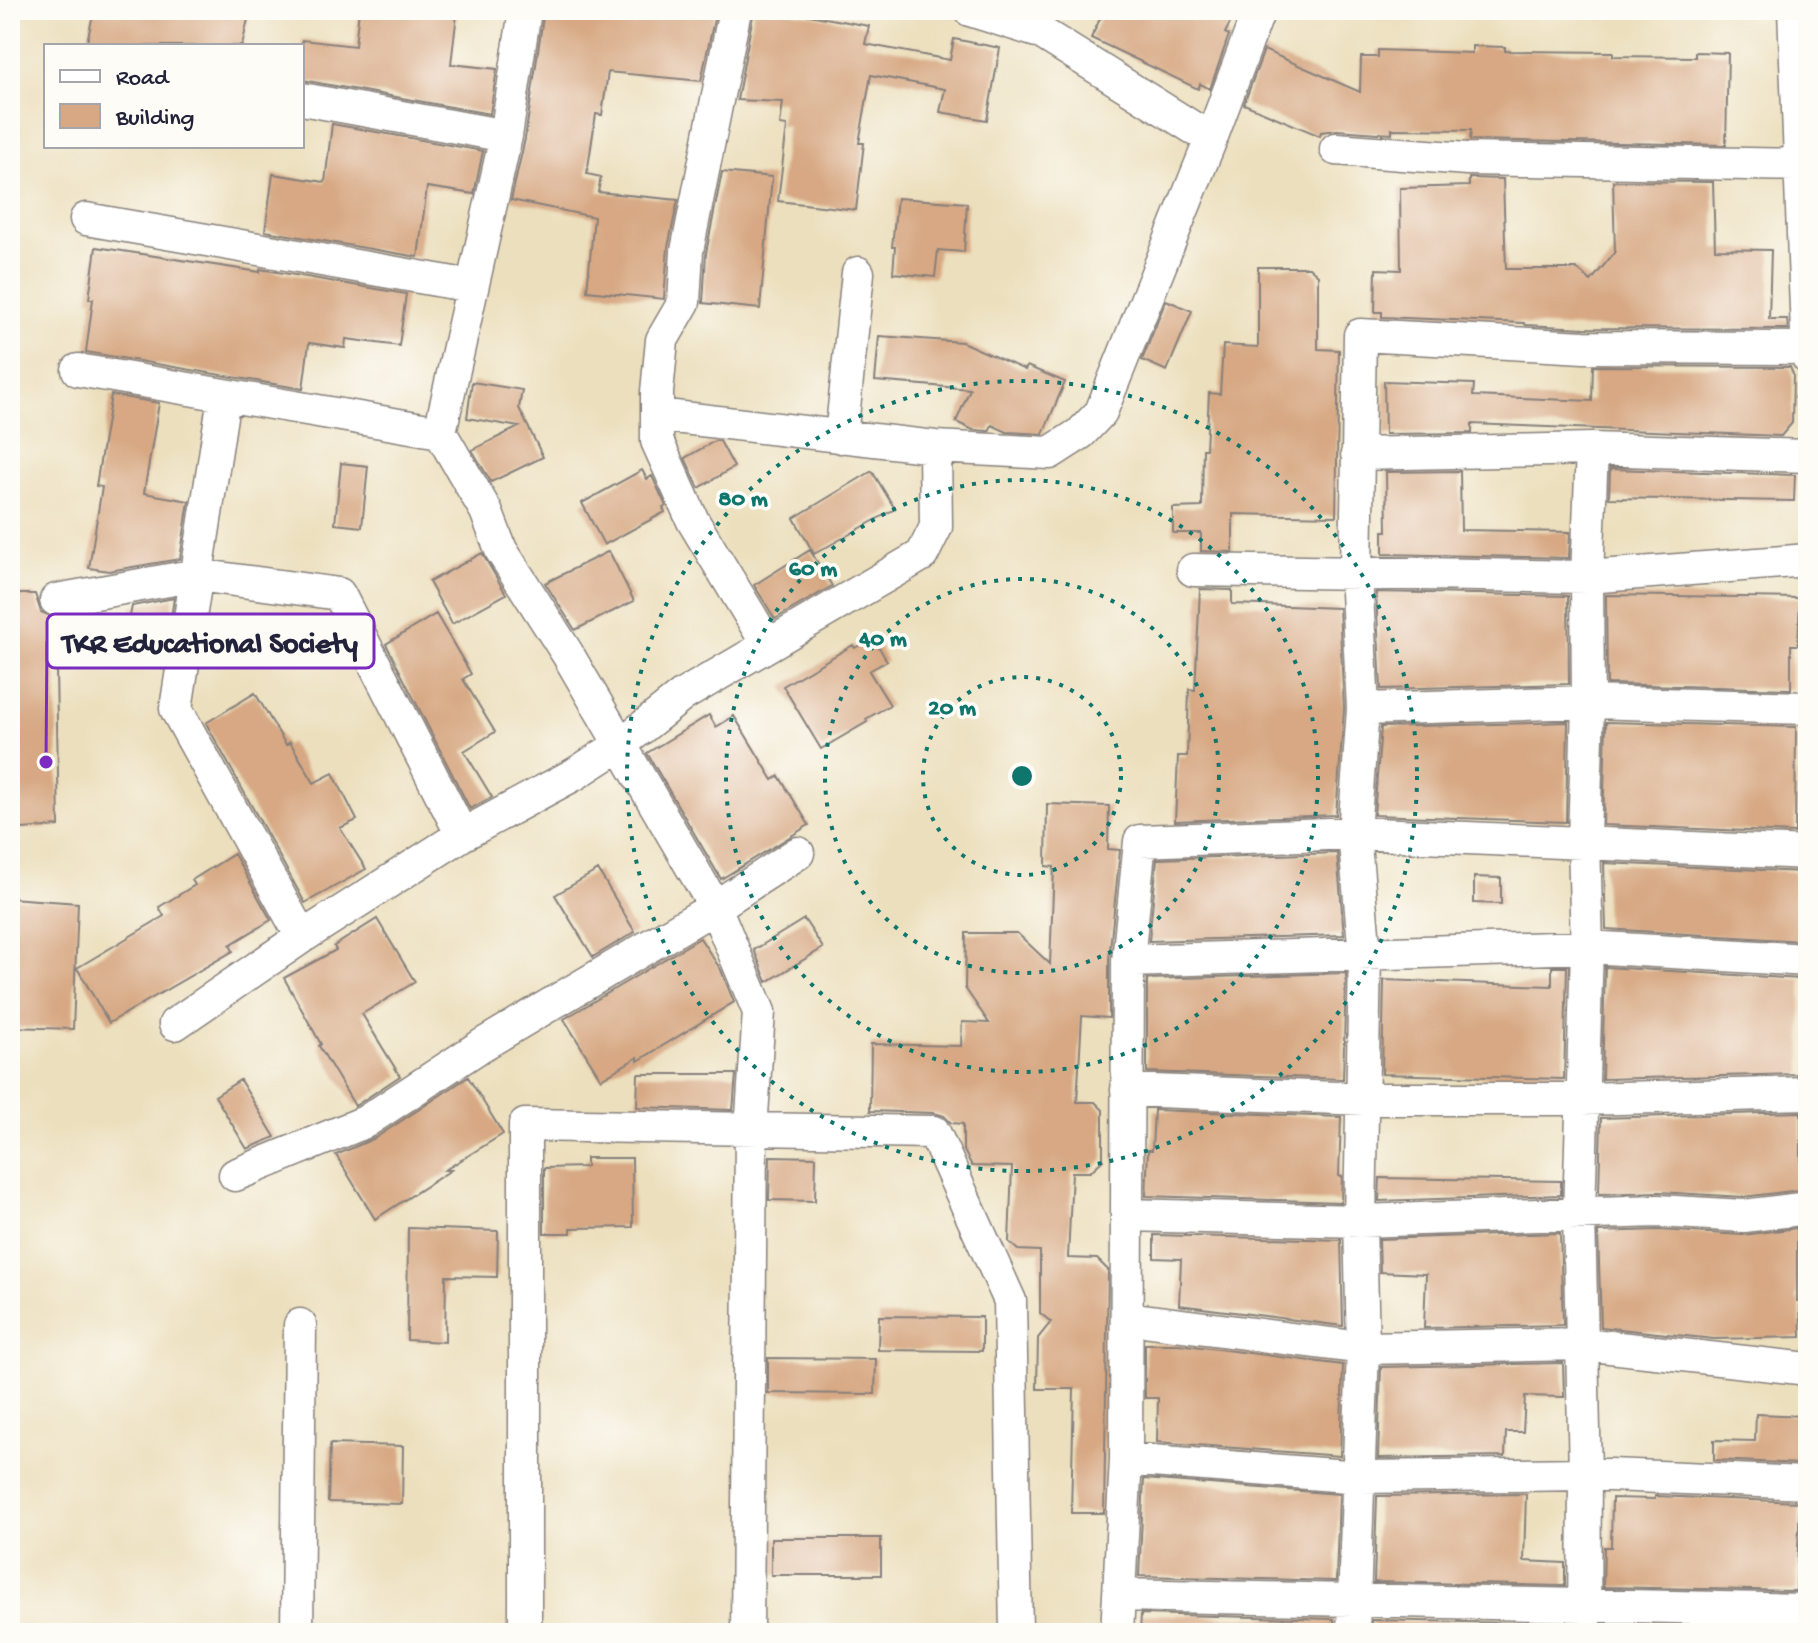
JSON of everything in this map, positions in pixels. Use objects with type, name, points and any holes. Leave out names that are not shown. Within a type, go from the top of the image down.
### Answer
[{"type":"street","points":[[525,10],[506,136],[440,432],[486,511],[501,550],[567,653],[715,907],[759,1012],[751,1130],[747,1633]]},
{"type":"street","points":[[735,10],[687,251],[684,302],[662,340],[657,441],[693,521],[768,645]]},
{"type":"street","points":[[970,10],[1040,32],[1211,139]]},
{"type":"street","points":[[657,415],[935,447],[1050,453],[1081,433],[1101,412],[1211,139],[1259,10]]},
{"type":"street","points":[[1353,1633],[1363,1348],[1360,1221],[1365,955],[1354,833],[1363,709],[1356,573],[1360,335],[1584,347],[1807,353],[1804,165],[1794,10]]},
{"type":"street","points":[[304,99],[506,136]]},
{"type":"street","points":[[1336,149],[1467,159],[1804,165]]},
{"type":"street","points":[[86,219],[471,286]]},
{"type":"street","points":[[841,437],[858,273]]},
{"type":"street","points":[[78,370],[440,432]]},
{"type":"street","points":[[224,397],[176,709],[302,937]]},
{"type":"street","points":[[175,1024],[302,937],[462,835],[575,774],[620,745],[683,695],[922,555],[936,527],[935,447]]},
{"type":"street","points":[[1357,454],[1592,449],[1808,456]]},
{"type":"street","points":[[1584,1620],[1585,1474],[1579,1214],[1587,947],[1584,841],[1592,449]]},
{"type":"street","points":[[1193,570],[1587,577],[1808,560]]},
{"type":"street","points":[[56,600],[197,575],[339,594],[462,835]]},
{"type":"street","points":[[1363,709],[1588,702],[1808,708]]},
{"type":"street","points":[[1117,1633],[1126,1459],[1128,961],[1140,841],[1354,833],[1808,853]]},
{"type":"street","points":[[235,1175],[365,1122],[482,1045],[715,907],[798,853]]},
{"type":"street","points":[[1128,961],[1587,947],[1808,960]]},
{"type":"street","points":[[1127,1090],[1364,1099],[1582,1099],[1808,1093]]},
{"type":"street","points":[[525,1633],[525,1125],[934,1132],[1010,1301],[1016,1633]]},
{"type":"street","points":[[1127,1215],[1360,1221],[1658,1211],[1744,1216],[1808,1208]]},
{"type":"street","points":[[1127,1318],[1363,1348],[1583,1344],[1808,1369]]},
{"type":"street","points":[[297,1633],[300,1325]]},
{"type":"street","points":[[1126,1459],[1360,1477],[1585,1474],[1808,1483]]},
{"type":"street","points":[[1119,1595],[1354,1599],[1584,1620],[1808,1610]]},
{"type":"building","points":[[94,10],[250,10],[242,44],[87,42]]},
{"type":"building","points":[[359,10],[420,10],[457,14],[451,64],[497,69],[490,114],[304,80],[302,40],[355,46]]},
{"type":"building","points":[[544,10],[716,10],[701,81],[608,72],[602,115],[596,114],[587,174],[601,177],[598,192],[678,200],[668,247],[664,299],[587,291],[594,217],[511,200],[525,139]]},
{"type":"building","points":[[754,10],[782,10],[869,26],[865,44],[950,60],[954,39],[1000,48],[987,120],[940,112],[945,89],[871,75],[859,143],[864,143],[856,210],[778,201],[787,126],[780,125],[783,102],[737,100]]},
{"type":"building","points":[[1104,10],[1237,10],[1225,33],[1229,35],[1210,89],[1200,84],[1198,89],[1091,38]]},
{"type":"building","points":[[1472,46],[1505,47],[1505,51],[1613,52],[1613,56],[1695,57],[1695,52],[1728,53],[1726,145],[1470,140],[1471,130],[1392,129],[1392,134],[1337,130],[1321,132],[1320,136],[1244,104],[1264,50],[1360,92],[1361,57],[1378,57],[1378,50],[1472,53]]},
{"type":"building","points":[[332,124],[483,151],[474,194],[427,187],[418,257],[265,231],[273,174],[325,182]]},
{"type":"building","points":[[722,172],[772,177],[760,309],[703,303],[706,253]]},
{"type":"building","points":[[1469,178],[1503,179],[1506,269],[1577,269],[1591,281],[1615,252],[1613,181],[1713,182],[1715,249],[1771,250],[1769,319],[1787,319],[1788,329],[1585,328],[1382,317],[1382,312],[1375,312],[1376,269],[1401,270],[1400,188],[1469,186]]},
{"type":"building","points":[[897,198],[967,203],[964,252],[938,250],[935,277],[893,273]]},
{"type":"building","points":[[96,247],[260,272],[260,269],[406,294],[399,346],[346,339],[345,348],[309,343],[303,389],[86,352]]},
{"type":"building","points":[[1258,267],[1309,267],[1318,275],[1318,349],[1339,350],[1336,516],[1233,514],[1233,552],[1201,551],[1201,533],[1173,533],[1173,508],[1202,507],[1203,449],[1206,449],[1209,393],[1220,394],[1223,345],[1258,347]]},
{"type":"building","points":[[1166,300],[1192,311],[1167,371],[1142,360]]},
{"type":"building","points":[[879,336],[962,342],[1025,370],[1027,366],[1065,382],[1043,434],[1007,432],[992,425],[989,431],[973,430],[956,422],[970,389],[875,381]]},
{"type":"building","points":[[1593,366],[1790,367],[1793,374],[1792,423],[1781,436],[1472,424],[1472,433],[1385,434],[1384,381],[1474,384],[1473,396],[1592,401]]},
{"type":"building","points":[[472,382],[522,390],[519,408],[543,457],[491,482],[472,450],[519,427],[467,418]]},
{"type":"building","points":[[111,395],[159,403],[144,493],[189,501],[180,559],[109,571],[89,568],[102,487],[96,486]]},
{"type":"building","points":[[720,441],[734,467],[699,488],[685,458]]},
{"type":"building","points":[[341,463],[368,466],[362,527],[335,524]]},
{"type":"building","points":[[1610,469],[1795,475],[1794,501],[1609,498]]},
{"type":"building","points":[[642,470],[647,479],[652,476],[666,506],[663,508],[665,512],[604,545],[582,503]]},
{"type":"building","points":[[872,471],[895,509],[814,554],[794,518]]},
{"type":"building","points":[[1460,471],[1461,530],[1570,532],[1569,558],[1383,554],[1383,531],[1387,531],[1386,472]]},
{"type":"building","points":[[810,550],[832,586],[775,619],[754,585]]},
{"type":"building","points":[[609,551],[634,601],[575,630],[545,583]]},
{"type":"building","points":[[482,553],[506,594],[452,624],[429,582]]},
{"type":"building","points":[[1200,589],[1232,590],[1232,604],[1339,608],[1344,709],[1336,815],[1175,821],[1178,756],[1187,756],[1189,689],[1195,690]]},
{"type":"building","points":[[1376,592],[1568,596],[1569,684],[1381,689]]},
{"type":"building","points":[[10,594],[35,594],[41,612],[55,618],[59,826],[10,830]]},
{"type":"building","points":[[1606,595],[1800,598],[1798,645],[1791,645],[1791,689],[1607,684]]},
{"type":"building","points":[[174,598],[163,669],[121,660],[132,606]]},
{"type":"building","points":[[436,614],[471,674],[463,679],[495,732],[464,751],[492,797],[470,809],[386,644]]},
{"type":"building","points":[[873,637],[887,661],[869,671],[890,705],[821,749],[783,686],[853,645],[855,648]]},
{"type":"building","points":[[255,693],[286,745],[290,742],[314,783],[333,773],[357,820],[340,828],[366,869],[305,903],[206,723]]},
{"type":"building","points":[[709,715],[716,727],[734,716],[773,780],[779,776],[809,825],[721,879],[647,753]]},
{"type":"building","points":[[1568,722],[1566,822],[1374,815],[1381,727]]},
{"type":"building","points":[[1606,722],[1796,727],[1795,833],[1603,825]]},
{"type":"building","points":[[1047,804],[1109,806],[1108,849],[1120,850],[1109,959],[1109,1018],[1082,1016],[1077,1102],[1095,1102],[1103,1110],[1103,1160],[1090,1172],[1072,1172],[1068,1258],[1097,1259],[1108,1270],[1104,1513],[1071,1513],[1074,1389],[1037,1389],[1038,1338],[1051,1322],[1040,1313],[1040,1251],[1018,1250],[1009,1242],[1012,1167],[972,1166],[963,1149],[963,1124],[951,1123],[944,1116],[870,1111],[871,1044],[961,1046],[962,1022],[989,1023],[965,988],[966,933],[1017,933],[1050,964],[1054,867],[1046,866]]},
{"type":"building","points":[[1337,853],[1344,935],[1149,941],[1157,859]]},
{"type":"building","points":[[234,854],[271,920],[230,945],[233,951],[109,1023],[77,968],[164,916],[159,907],[195,885],[192,880]]},
{"type":"building","points":[[1604,863],[1804,872],[1803,941],[1606,929]]},
{"type":"building","points":[[598,870],[635,932],[593,957],[555,895]]},
{"type":"building","points":[[1474,877],[1501,878],[1501,904],[1474,903]]},
{"type":"building","points":[[10,898],[78,903],[73,1029],[10,1027]]},
{"type":"building","points":[[377,919],[415,982],[362,1014],[400,1076],[355,1106],[284,978],[336,950],[334,946]]},
{"type":"building","points":[[804,919],[823,948],[767,982],[754,950]]},
{"type":"building","points":[[700,938],[721,970],[734,1002],[638,1061],[638,1057],[601,1079],[564,1019]]},
{"type":"building","points":[[1552,967],[1567,967],[1564,1079],[1382,1074],[1384,980],[1552,986]]},
{"type":"building","points":[[1605,967],[1801,979],[1802,1074],[1602,1079]]},
{"type":"building","points":[[1346,973],[1343,1079],[1147,1072],[1147,979]]},
{"type":"building","points":[[638,1074],[736,1074],[733,1110],[637,1107]]},
{"type":"building","points":[[468,1077],[503,1134],[375,1219],[336,1155],[375,1138]]},
{"type":"building","points":[[240,1080],[275,1137],[247,1149],[215,1096]]},
{"type":"building","points":[[1154,1110],[1341,1117],[1341,1202],[1146,1196]]},
{"type":"building","points":[[1801,1112],[1801,1190],[1743,1197],[1659,1192],[1599,1194],[1601,1118]]},
{"type":"building","points":[[770,1156],[816,1157],[815,1201],[769,1200]]},
{"type":"building","points":[[586,1158],[632,1158],[633,1227],[571,1228],[571,1233],[544,1233],[544,1168],[586,1167]]},
{"type":"building","points":[[1380,1178],[1561,1181],[1561,1195],[1379,1201]]},
{"type":"building","points":[[408,1228],[498,1231],[497,1277],[446,1276],[445,1342],[407,1340]]},
{"type":"building","points":[[1797,1228],[1797,1301],[1800,1301],[1801,1337],[1714,1339],[1601,1327],[1598,1232],[1658,1230],[1743,1235]]},
{"type":"building","points":[[1560,1233],[1563,1325],[1424,1328],[1426,1274],[1380,1272],[1379,1239]]},
{"type":"building","points":[[1154,1235],[1341,1240],[1343,1326],[1179,1305],[1181,1259],[1154,1258]]},
{"type":"building","points":[[879,1316],[982,1317],[982,1351],[878,1350]]},
{"type":"building","points":[[1145,1344],[1178,1344],[1343,1365],[1340,1456],[1157,1442],[1158,1398],[1145,1398]]},
{"type":"building","points":[[768,1358],[876,1359],[875,1394],[768,1393]]},
{"type":"building","points":[[1563,1363],[1564,1397],[1525,1396],[1523,1432],[1506,1432],[1505,1456],[1378,1458],[1381,1367]]},
{"type":"building","points":[[1756,1414],[1805,1416],[1803,1464],[1714,1460],[1714,1440],[1755,1441]]},
{"type":"building","points":[[330,1444],[403,1446],[402,1504],[328,1502]]},
{"type":"building","points":[[1144,1479],[1339,1494],[1336,1581],[1139,1576]]},
{"type":"building","points":[[1526,1494],[1524,1561],[1565,1563],[1565,1586],[1374,1582],[1377,1496]]},
{"type":"building","points":[[1655,1496],[1800,1502],[1796,1591],[1603,1587],[1604,1547],[1611,1547],[1612,1498],[1655,1499]]},
{"type":"building","points":[[771,1538],[881,1538],[881,1575],[771,1575]]},
{"type":"building","points":[[1141,1614],[1334,1619],[1334,1633],[1140,1633]]},
{"type":"building","points":[[1372,1620],[1565,1624],[1565,1633],[1372,1633]]},
{"type":"building","points":[[1603,1625],[1795,1629],[1795,1633],[1603,1633]]},
{"type":"place","name":"TKR Educational Society","points":[[46,762]]}]
